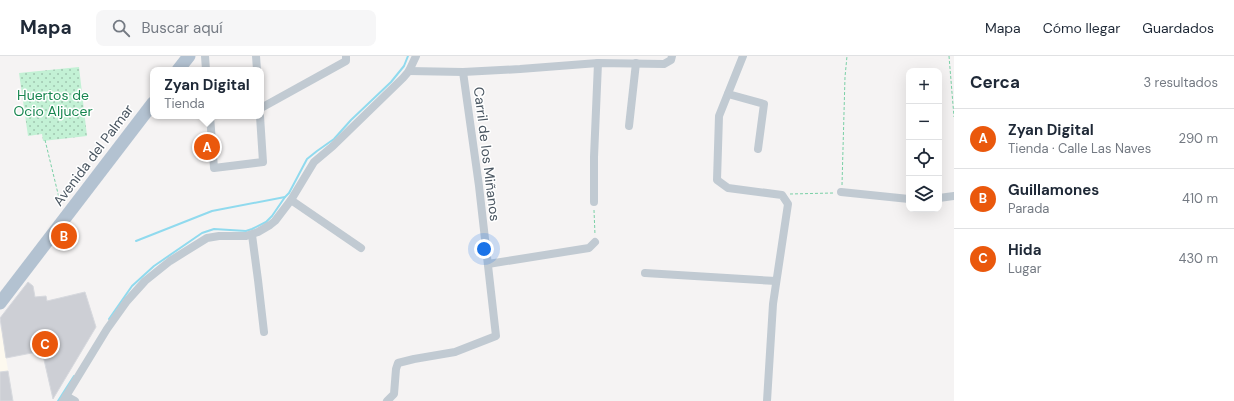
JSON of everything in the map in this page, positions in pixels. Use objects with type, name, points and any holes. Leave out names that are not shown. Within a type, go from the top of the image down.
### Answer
[{"type":"main road","points":[[180,67],[189,56]]},
{"type":"main road","name":"Avenida del Palmar","points":[[0,303],[150,107]]},
{"type":"street","points":[[205,56],[206,67]]},
{"type":"street","points":[[256,56],[257,67]]},
{"type":"street","points":[[264,106],[346,61],[346,56]]},
{"type":"street","points":[[75,401],[65,399],[113,319],[133,294],[152,274],[207,238],[252,234],[264,229],[275,221],[291,200],[314,162],[334,146],[409,71],[416,56]]},
{"type":"street","points":[[409,71],[463,72],[598,63],[664,64],[671,60],[672,56]]},
{"type":"street","points":[[743,56],[719,116],[717,180],[728,188],[782,195],[788,204],[773,304],[767,401]]},
{"type":"street","points":[[594,202],[594,157],[598,63]]},
{"type":"street","points":[[629,126],[636,63]]},
{"type":"street","name":"Carril de los Miñanos","points":[[387,401],[394,394],[396,369],[398,363],[455,352],[496,336],[478,180],[463,72]]},
{"type":"street","points":[[728,94],[764,104],[758,149]]},
{"type":"street","points":[[210,119],[214,168],[263,162],[260,119]]},
{"type":"street","points":[[841,192],[906,199]]},
{"type":"street","points":[[942,198],[954,196]]},
{"type":"street","points":[[291,200],[361,248]]},
{"type":"street","points":[[252,234],[264,332]]},
{"type":"street","points":[[488,264],[589,248],[595,242]]},
{"type":"street","points":[[645,274],[776,281]]},
{"type":"path","points":[[782,195],[841,192],[847,56]]},
{"type":"path","points":[[949,56],[954,117]]},
{"type":"path","points":[[46,140],[64,220]]},
{"type":"path","points":[[594,202],[595,242]]},
{"type":"shaded area","points":[[1,327],[13,401],[0,401]]},
{"type":"green space","name":"Huertos de Ocio Aljucer","points":[[79,67],[87,136],[43,141],[42,134],[28,136],[19,73]]},
{"type":"building","points":[[28,282],[33,286],[35,297],[46,296],[47,301],[85,292],[96,327],[53,399],[42,351],[6,358],[0,318]]},
{"type":"building","points":[[8,371],[13,401],[0,401],[0,372]]},
{"type":"waterway","points":[[109,319],[132,286],[154,266],[202,233],[214,229],[246,231],[266,222],[289,193],[307,159],[334,139],[351,120],[391,82],[404,66],[408,56]]},
{"type":"waterway","points":[[136,241],[212,211],[285,197]]},
{"type":"waterway","points":[[58,401],[74,376]]},
{"type":"place","name":"Zyan Digital","points":[[207,147]]},
{"type":"place","name":"Guillamones","points":[[64,236]]},
{"type":"place","name":"Hida","points":[[45,344]]}]
